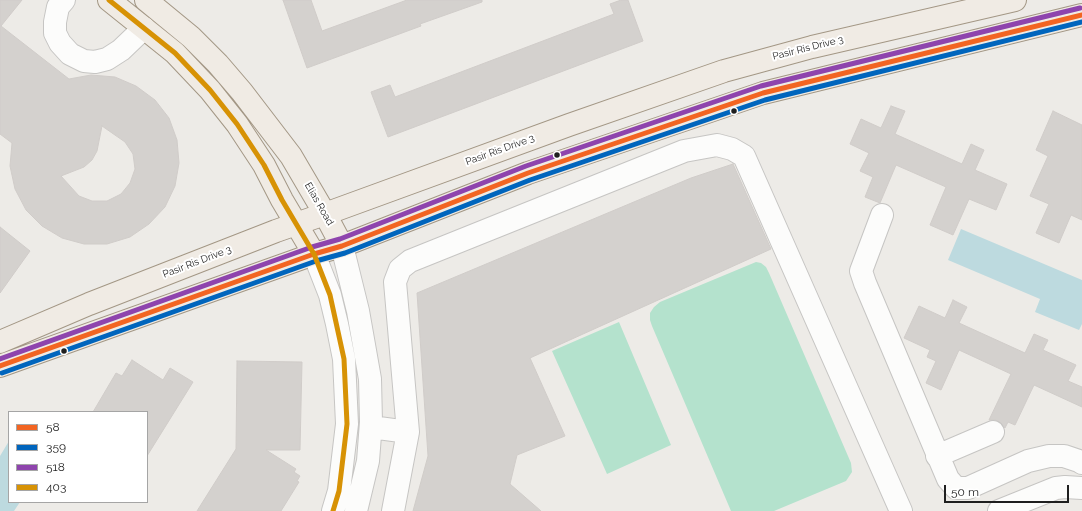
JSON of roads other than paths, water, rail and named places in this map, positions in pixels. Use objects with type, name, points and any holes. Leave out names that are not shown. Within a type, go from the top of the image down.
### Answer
[{"type":"main road","points":[[109,0],[175,53],[210,90],[237,124],[264,165],[314,254]]},
{"type":"main road","name":"Elias Road","points":[[146,0],[213,58],[242,92],[291,156],[342,246]]},
{"type":"main road","name":"Pasir Ris Drive 3","points":[[0,342],[89,304],[296,223],[325,214],[569,125],[724,71],[812,47],[1015,0]]},
{"type":"main road","points":[[0,366],[314,254],[342,246],[528,173],[763,93],[1082,15]]},
{"type":"street","points":[[64,0],[58,7],[54,22],[56,33],[60,43],[70,54],[84,61],[94,62],[107,59],[127,45],[144,28]]},
{"type":"street","points":[[394,511],[408,432],[395,282],[400,269],[410,261],[684,151],[717,145],[732,149],[744,156],[901,511]]},
{"type":"street","points":[[882,215],[861,271],[948,479],[956,488],[968,488],[1028,461],[1049,456],[1064,456],[1079,461],[1082,464]]},
{"type":"street","name":"Elias Road","points":[[342,246],[358,311],[370,379],[371,427],[368,460],[356,511]]},
{"type":"street","points":[[314,254],[330,295],[344,359],[347,424],[339,491],[333,511]]},
{"type":"street","points":[[371,427],[408,432]]},
{"type":"street","points":[[938,456],[993,432]]},
{"type":"street","points":[[999,511],[1056,488],[1082,488]]},
{"type":"water","points":[[961,229],[1082,280],[1082,324],[1079,330],[1035,312],[1040,299],[948,260]]},
{"type":"water","points":[[8,443],[8,503],[19,503],[14,511],[0,511],[0,456]]}]
